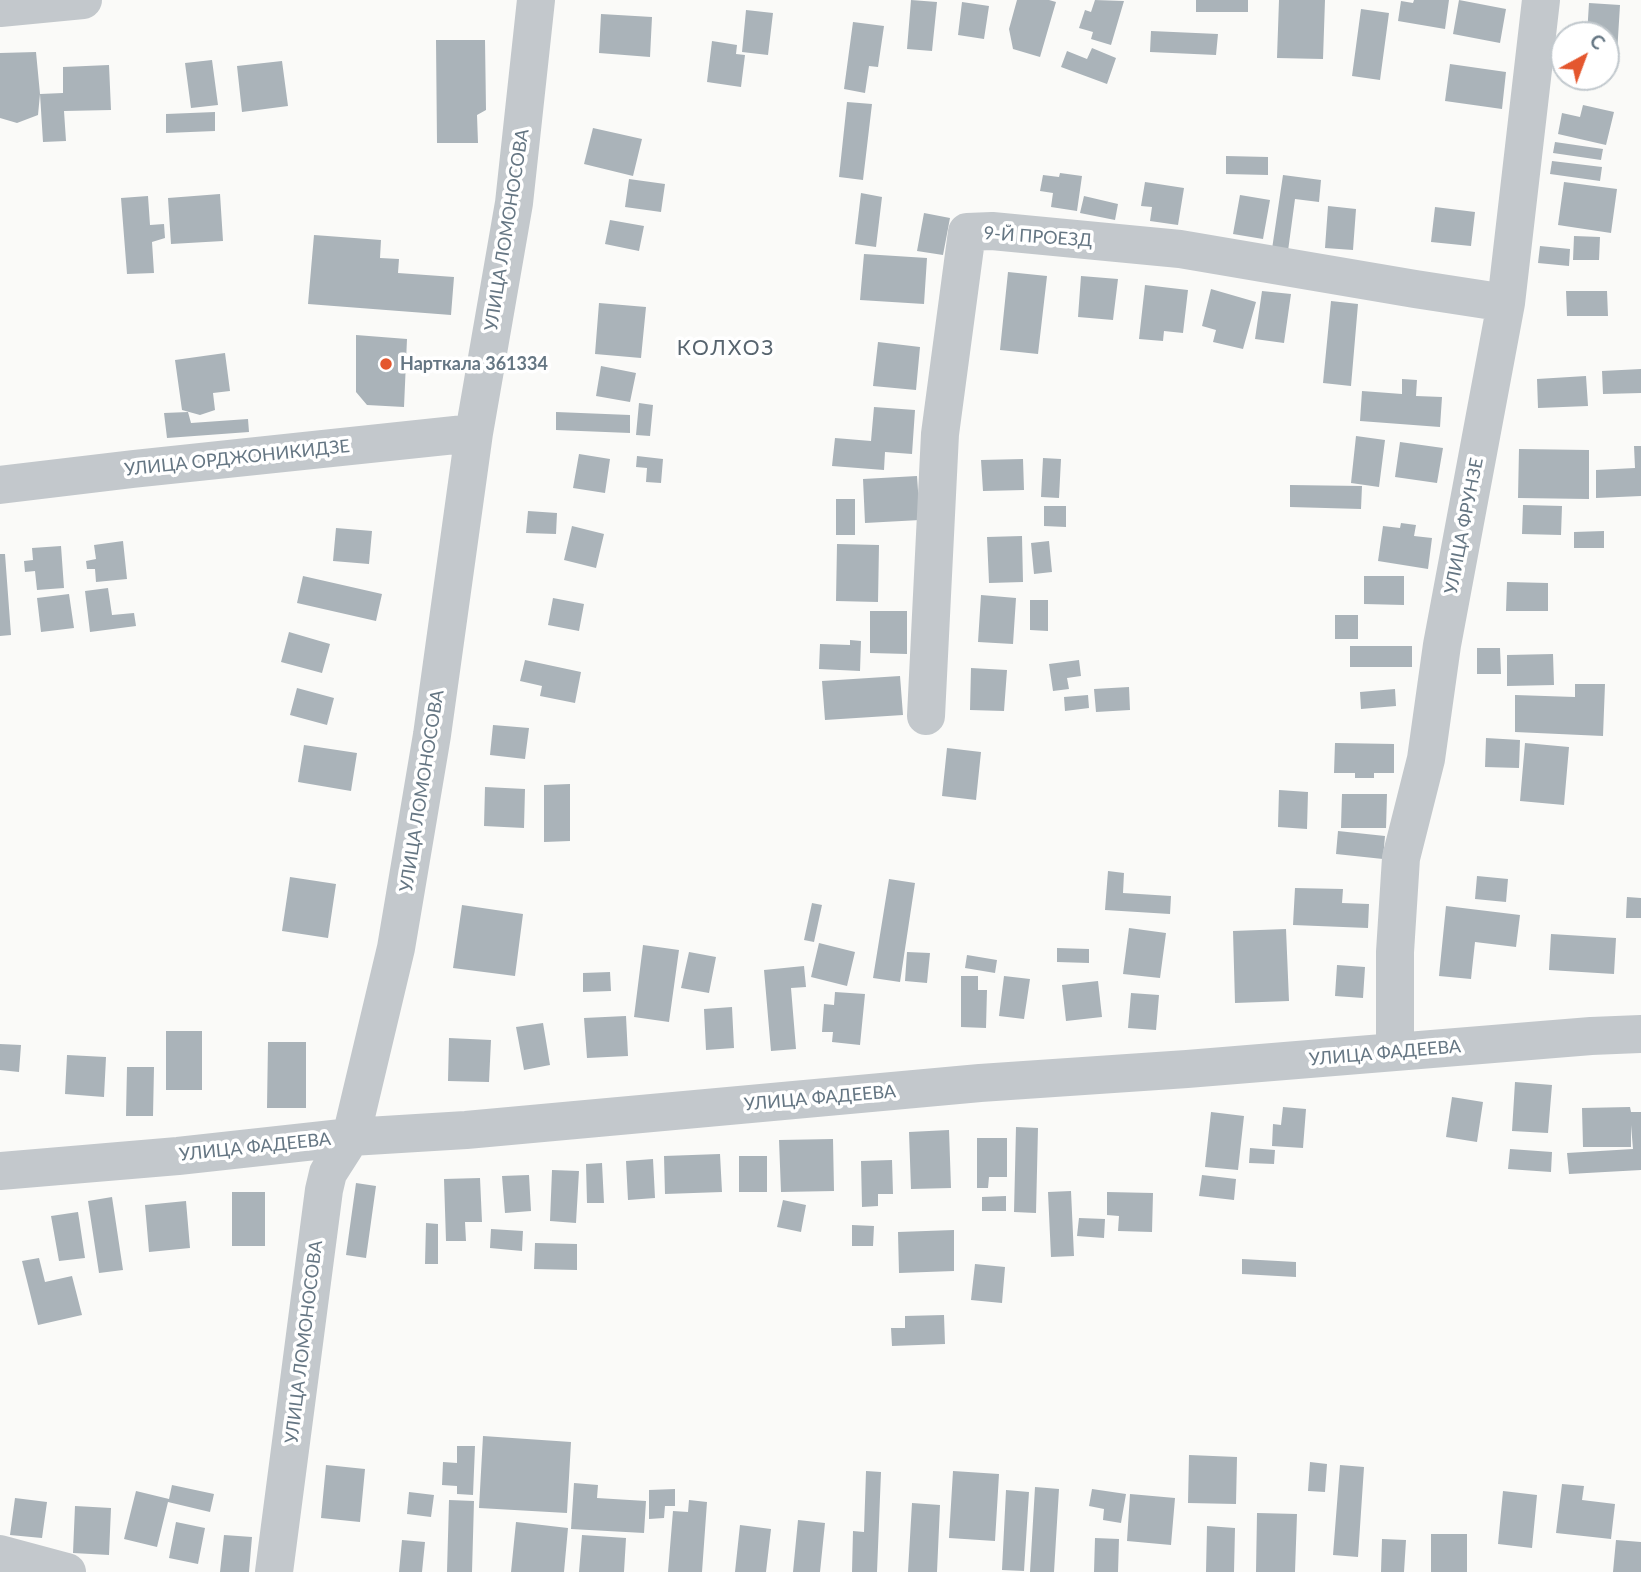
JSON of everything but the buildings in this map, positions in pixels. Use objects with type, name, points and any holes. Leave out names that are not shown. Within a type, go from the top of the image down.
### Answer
[{"type":"street","points":[[0,8],[83,0]]},
{"type":"street","name":"УЛИЦА ЛОМОНОСОВА","points":[[274,1572],[324,1190],[328,1173],[351,1137],[398,935],[432,736],[474,433],[514,203],[536,0]]},
{"type":"street","name":"УЛИЦА ФРУНЗЕ","points":[[1395,1052],[1395,952],[1401,858],[1426,759],[1441,645],[1506,303],[1541,0]]},
{"type":"street","name":"9-Й ПРОЕЗД","points":[[926,716],[940,434],[967,232],[992,231],[1180,249],[1506,303]]},
{"type":"street","name":"УЛИЦА ОРДЖОНИКИДЗЕ","points":[[0,485],[474,433]]},
{"type":"street","name":"УЛИЦА ФАДЕЕВА","points":[[0,1171],[178,1156],[351,1137],[466,1130],[980,1083],[1641,1034]]},
{"type":"street","points":[[0,1554],[67,1572]]},
{"type":"place","name":"Нарткала 361334","points":[[386,364]]},
{"type":"district","name":"КОЛХОЗ","points":[[726,348]]}]
